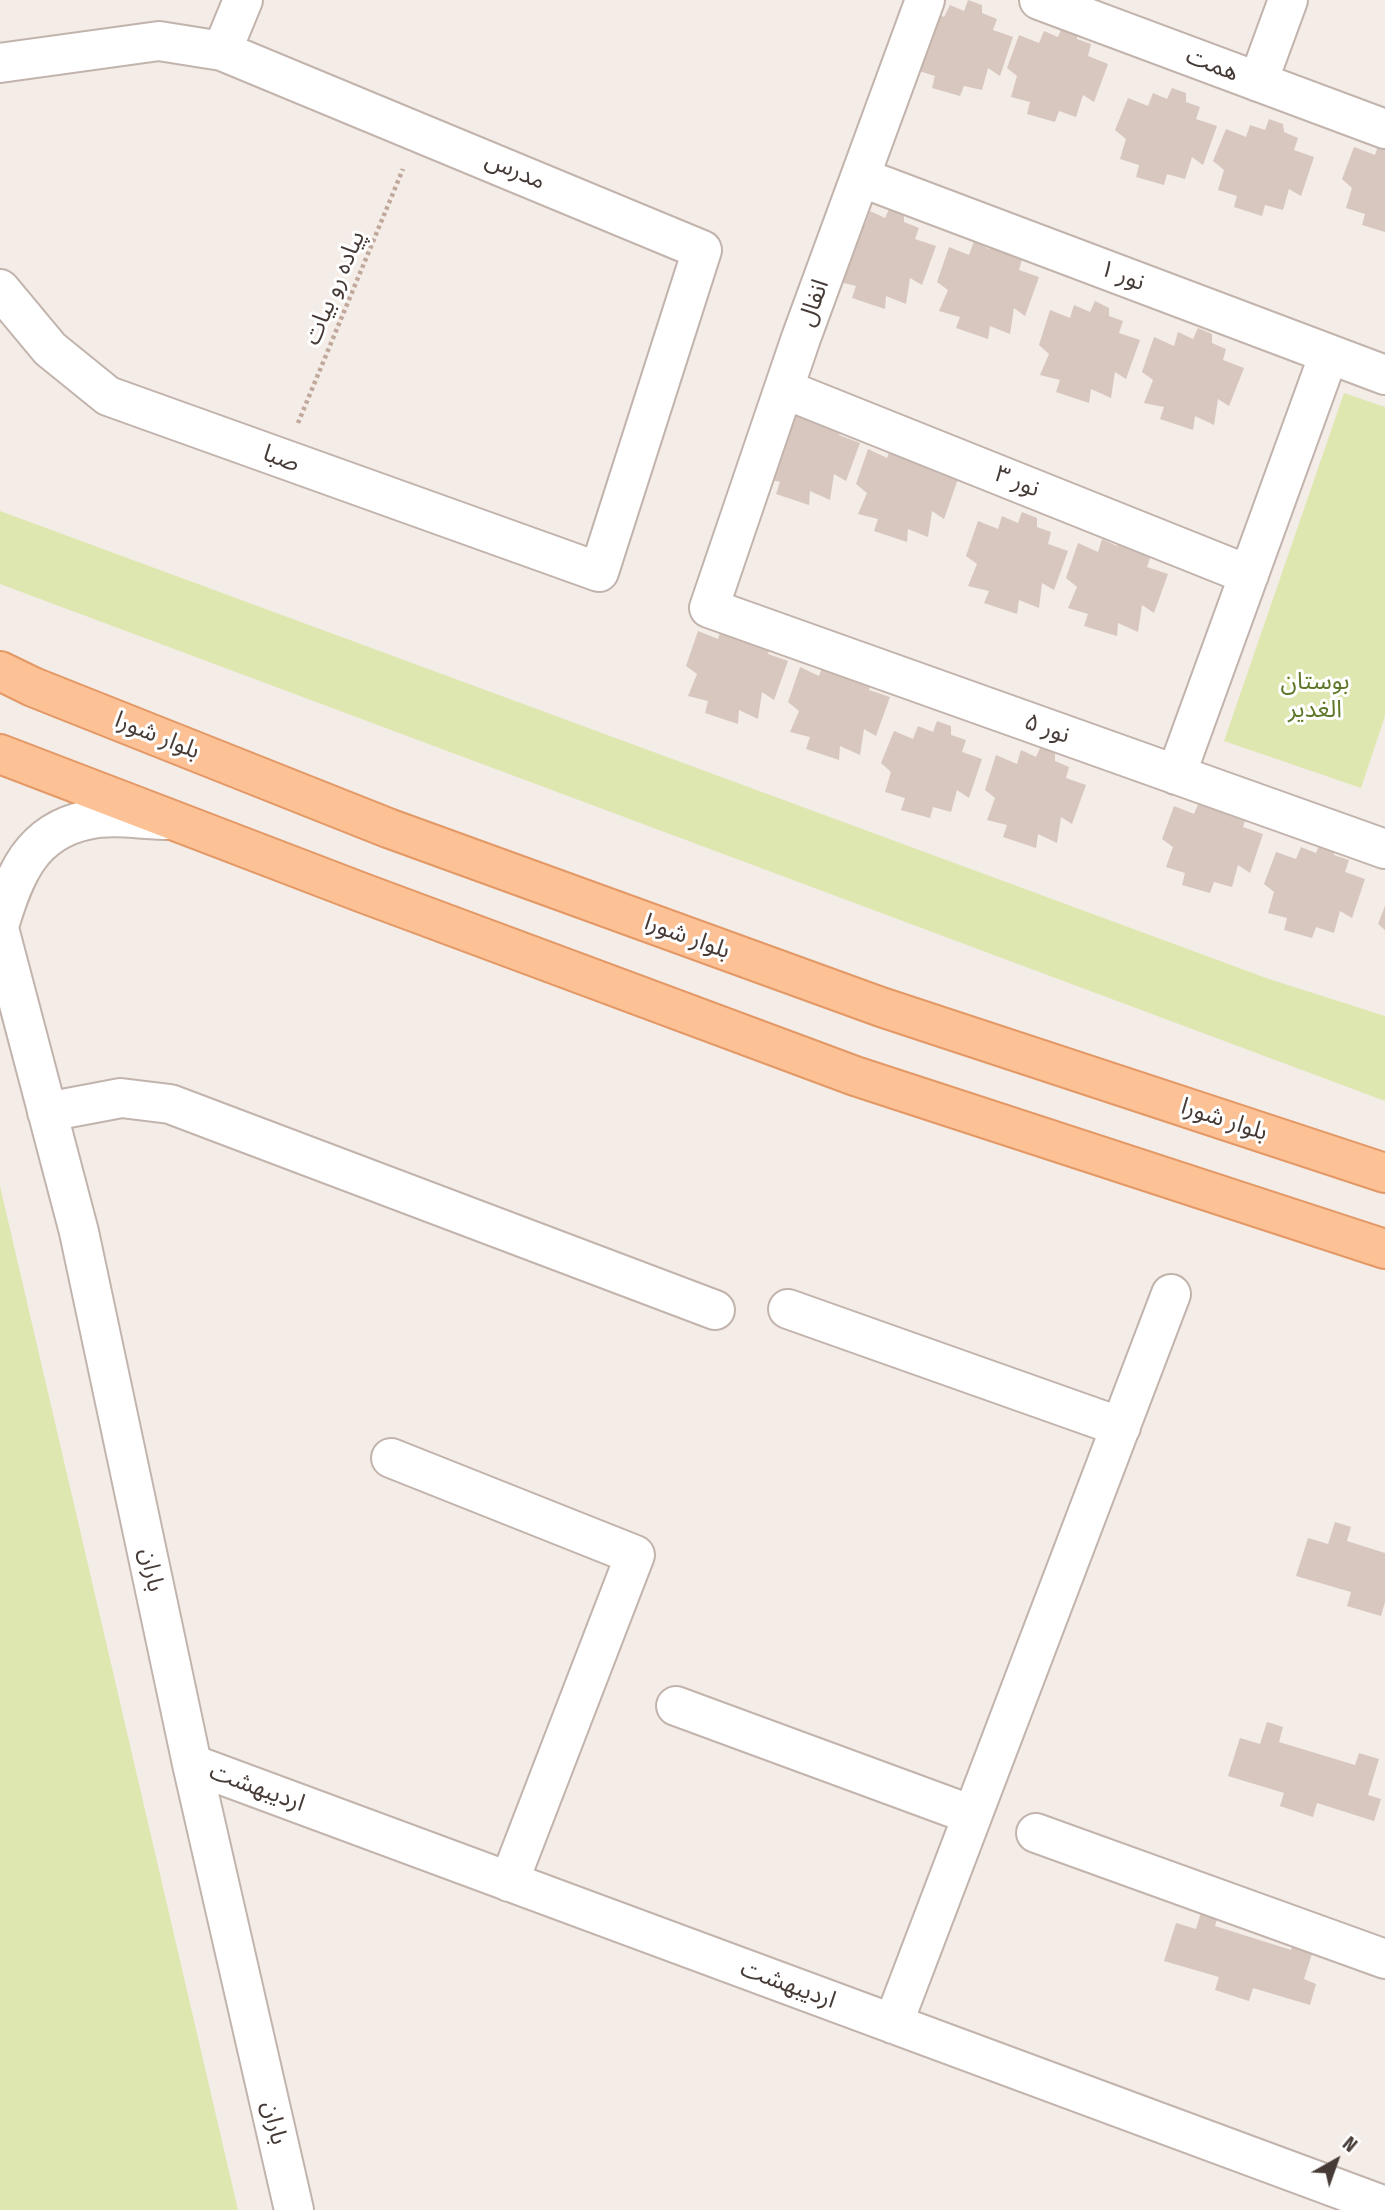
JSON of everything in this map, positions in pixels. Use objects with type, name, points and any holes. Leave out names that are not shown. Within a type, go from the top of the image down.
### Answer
[{"type":"main road","name":"بلوار شورا","points":[[0,671],[33,687],[388,828],[596,904],[881,1007],[1385,1173]]},
{"type":"main road","points":[[0,754],[855,1076],[1385,1249]]},
{"type":"street","points":[[222,51],[243,0]]},
{"type":"street","name":"انفال","points":[[709,608],[784,389],[925,0]]},
{"type":"street","name":"همت","points":[[1039,0],[1385,129]]},
{"type":"street","points":[[1258,82],[1288,0]]},
{"type":"street","name":"مدرس","points":[[0,63],[159,41],[222,51],[702,250],[598,572]]},
{"type":"street","name":"نور ۱","points":[[860,177],[1385,375]]},
{"type":"street","name":"صبا","points":[[0,289],[50,349],[108,396],[598,572]]},
{"type":"street","points":[[1176,775],[1329,354]]},
{"type":"street","name":"نور ۳","points":[[784,389],[1249,575]]},
{"type":"street","name":"نور ۵","points":[[709,608],[1385,849]]},
{"type":"street","points":[[0,923],[21,866],[37,846],[58,830],[87,820],[171,820]]},
{"type":"street","name":"باران","points":[[0,932],[79,1232],[192,1764],[294,2210]]},
{"type":"street","points":[[47,1112],[121,1098],[170,1104],[715,1310]]},
{"type":"street","points":[[892,2024],[1171,1294]]},
{"type":"street","points":[[789,1309],[1121,1427]]},
{"type":"street","points":[[391,1458],[635,1555],[509,1882]]},
{"type":"street","points":[[676,1706],[972,1815]]},
{"type":"street","name":"اردیبهشت","points":[[192,1764],[1385,2206]]},
{"type":"street","points":[[1036,1833],[1385,1959]]},
{"type":"path","name":"پیاده رو بیات","points":[[283,459],[419,131]]},
{"type":"green space","name":"بوستان الغدیر","points":[[1344,393],[1385,407],[1385,716],[1361,788],[1224,741]]},
{"type":"green space","points":[[0,511],[1269,979],[1385,1016],[1385,1101],[0,584]]},
{"type":"green space","points":[[0,1186],[238,2210],[0,2210]]},
{"type":"building","points":[[968,0],[982,5],[982,13],[997,19],[993,30],[1013,37],[1000,76],[988,68],[982,90],[964,86],[960,96],[932,88],[935,76],[916,70],[925,9],[944,17],[950,5],[964,11]]},
{"type":"building","points":[[1063,25],[1077,30],[1077,39],[1091,44],[1088,56],[1108,64],[1094,102],[1083,95],[1076,117],[1059,111],[1055,122],[1027,114],[1030,102],[1011,97],[1017,76],[1007,68],[1019,35],[1039,43],[1044,31],[1058,37]]},
{"type":"building","points":[[1172,88],[1186,93],[1186,102],[1200,107],[1196,119],[1217,126],[1203,165],[1192,157],[1185,179],[1167,174],[1164,185],[1136,177],[1139,165],[1120,159],[1126,139],[1115,130],[1128,98],[1148,106],[1153,93],[1167,99]]},
{"type":"building","points":[[1269,119],[1283,124],[1284,132],[1298,138],[1294,150],[1314,157],[1301,196],[1289,189],[1283,210],[1265,205],[1262,216],[1234,207],[1237,196],[1218,190],[1224,170],[1213,161],[1226,129],[1246,137],[1250,125],[1265,130]]},
{"type":"building","points":[[1379,143],[1385,145],[1385,232],[1362,225],[1365,214],[1346,208],[1352,188],[1342,179],[1354,147],[1375,155]]},
{"type":"building","points":[[890,207],[904,214],[904,222],[919,228],[915,239],[936,246],[922,285],[910,278],[906,304],[886,296],[885,309],[852,298],[856,286],[836,281],[850,220],[865,225],[870,211],[885,218]]},
{"type":"building","points":[[993,238],[1022,259],[1019,270],[1039,277],[1025,316],[1014,308],[1010,334],[990,326],[988,339],[956,328],[960,317],[939,311],[948,290],[937,282],[949,247],[969,255],[974,241],[989,249]]},
{"type":"building","points":[[1095,301],[1109,308],[1109,316],[1123,321],[1119,333],[1140,340],[1126,379],[1115,372],[1111,398],[1091,389],[1089,403],[1056,392],[1060,380],[1040,375],[1049,354],[1039,345],[1050,310],[1070,318],[1074,305],[1090,312]]},
{"type":"building","points":[[1198,328],[1212,334],[1212,343],[1226,349],[1223,360],[1244,368],[1229,406],[1218,399],[1214,425],[1195,416],[1193,430],[1160,419],[1164,407],[1144,403],[1153,380],[1142,372],[1154,337],[1174,346],[1178,332],[1193,339]]},
{"type":"building","points":[[794,407],[843,424],[839,435],[860,443],[846,481],[834,474],[830,500],[810,491],[809,505],[776,494],[780,482],[760,477]]},
{"type":"building","points":[[892,444],[940,461],[937,473],[958,479],[944,519],[932,511],[928,537],[908,529],[907,542],[874,531],[878,519],[858,514],[867,493],[856,484],[868,449],[887,458]]},
{"type":"building","points":[[1022,512],[1037,518],[1037,527],[1051,532],[1048,544],[1068,551],[1054,590],[1042,583],[1039,608],[1019,600],[1017,614],[984,603],[989,591],[968,586],[977,564],[966,556],[978,521],[998,529],[1002,516],[1018,523]]},
{"type":"building","points":[[1122,534],[1151,555],[1147,567],[1168,574],[1154,613],[1142,605],[1138,632],[1118,623],[1117,636],[1084,626],[1088,614],[1068,608],[1077,587],[1066,578],[1078,543],[1098,552],[1102,539],[1117,546]]},
{"type":"building","points":[[722,626],[771,643],[768,654],[788,661],[774,700],[762,692],[758,719],[739,710],[738,724],[705,713],[708,701],[688,696],[697,674],[686,666],[698,631],[718,639]]},
{"type":"building","points":[[824,662],[872,679],[869,690],[890,697],[876,736],[864,729],[860,755],[840,746],[839,760],[806,749],[810,737],[790,732],[799,711],[788,702],[800,667],[819,676]]},
{"type":"building","points":[[937,721],[951,726],[951,735],[966,740],[962,752],[982,759],[969,798],[957,790],[951,812],[933,807],[930,818],[901,810],[905,798],[885,792],[891,772],[881,763],[894,731],[913,739],[918,726],[933,732]]},
{"type":"building","points":[[1041,746],[1055,752],[1055,761],[1069,767],[1066,778],[1086,785],[1072,824],[1061,817],[1057,843],[1038,834],[1036,848],[1003,837],[1007,825],[987,820],[995,798],[985,790],[996,755],[1017,764],[1021,750],[1036,757]]},
{"type":"building","points":[[1199,802],[1247,815],[1243,827],[1263,834],[1250,873],[1238,865],[1232,887],[1214,882],[1210,893],[1182,885],[1185,873],[1166,867],[1173,847],[1162,839],[1174,806],[1194,814]]},
{"type":"building","points":[[1321,841],[1334,847],[1334,855],[1349,860],[1345,872],[1365,879],[1352,918],[1340,911],[1334,933],[1316,927],[1312,938],[1284,930],[1287,918],[1268,913],[1274,892],[1264,884],[1276,852],[1296,859],[1301,847],[1316,853]]},
{"type":"building","points":[[1385,906],[1385,930],[1378,924]]},
{"type":"building","points":[[1335,1522],[1351,1527],[1347,1541],[1385,1553],[1385,1602],[1381,1616],[1347,1606],[1351,1592],[1296,1576],[1308,1538],[1328,1544]]},
{"type":"building","points":[[1267,1722],[1283,1727],[1279,1742],[1355,1765],[1359,1753],[1379,1759],[1368,1795],[1381,1799],[1374,1821],[1317,1803],[1313,1817],[1280,1806],[1284,1793],[1228,1776],[1240,1738],[1260,1744]]},
{"type":"building","points":[[1203,1906],[1219,1912],[1215,1926],[1291,1950],[1295,1937],[1315,1944],[1304,1979],[1316,1984],[1310,2005],[1253,1988],[1249,2001],[1215,1990],[1219,1977],[1164,1961],[1176,1923],[1196,1929]]}]
